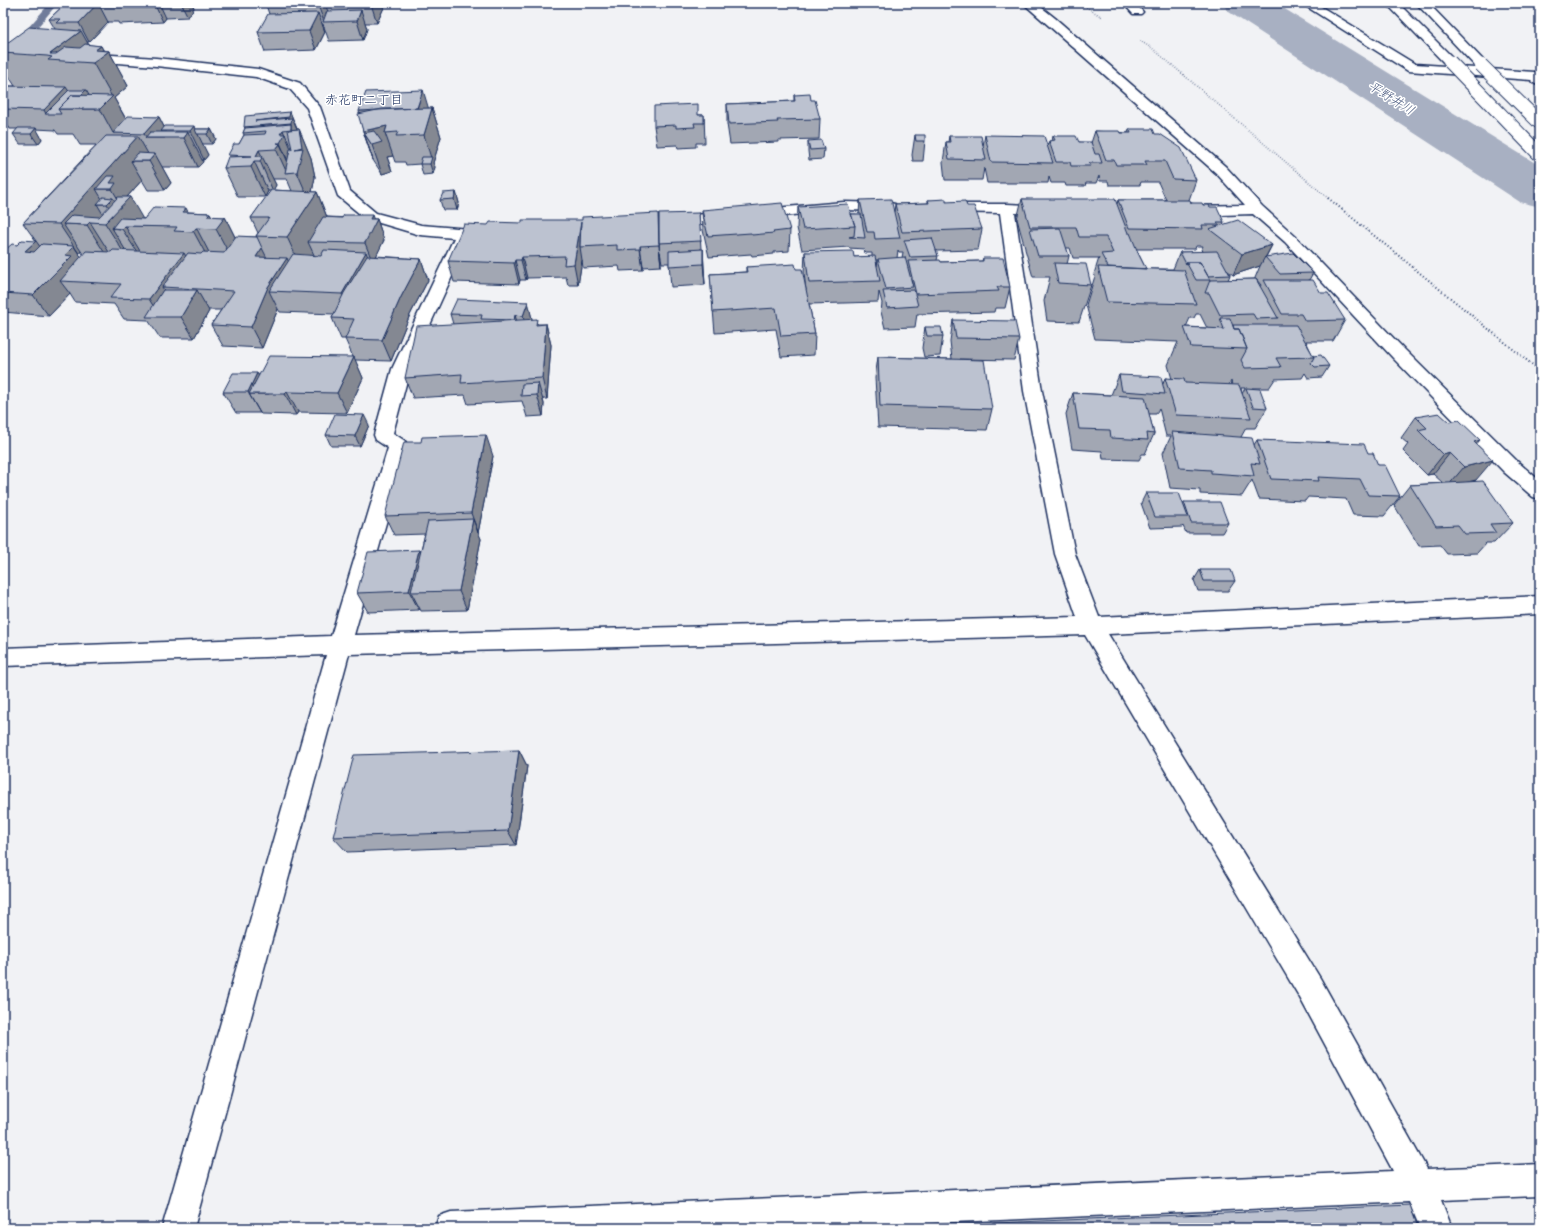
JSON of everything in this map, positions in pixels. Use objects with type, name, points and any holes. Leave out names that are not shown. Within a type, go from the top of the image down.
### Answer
[{"type":"street","points":[[1029,3],[1051,20],[1221,170],[1257,209],[1290,239],[1399,354],[1511,467],[1540,492]]},
{"type":"street","points":[[1307,3],[1412,68],[1534,76],[1540,81]]},
{"type":"street","points":[[1392,3],[1540,155]]},
{"type":"street","points":[[1422,3],[1481,65],[1540,123]]},
{"type":"street","points":[[72,56],[156,62],[258,73],[295,86],[313,107],[343,193],[372,216],[420,230],[463,234],[500,233]]},
{"type":"street","points":[[654,224],[844,206],[906,207]]},
{"type":"street","points":[[929,207],[1060,209]]},
{"type":"street","points":[[1007,208],[1033,391],[1064,554],[1091,626],[1310,988],[1419,1186],[1436,1228]]},
{"type":"street","points":[[1176,211],[1257,209]]},
{"type":"street","points":[[178,1228],[340,645],[398,446],[383,435],[401,369],[463,234]]},
{"type":"street","points":[[3,656],[340,645],[1091,626],[1540,605]]},
{"type":"street","points":[[451,1228],[1540,1180]]},
{"type":"path","points":[[1080,3],[1106,19]]},
{"type":"path","points":[[1139,40],[1152,48],[1234,120],[1436,289],[1540,371]]},
{"type":"building","points":[[66,3],[98,3],[79,23],[56,23],[60,19],[49,19]]},
{"type":"building","points":[[110,3],[154,3],[109,5]]},
{"type":"building","points":[[267,3],[319,3],[318,5],[266,5]]},
{"type":"building","points":[[348,3],[372,3],[348,4]]},
{"type":"building","points":[[361,10],[357,21],[323,22],[327,11]]},
{"type":"building","points":[[318,13],[309,31],[258,32],[268,14]]},
{"type":"building","points":[[29,27],[81,31],[50,54],[56,54],[66,47],[80,48],[85,44],[101,46],[95,50],[109,51],[93,63],[48,60],[52,57],[3,53],[3,46]]},
{"type":"building","points":[[3,86],[66,87],[44,110],[3,109]]},
{"type":"building","points":[[69,90],[86,90],[81,95],[72,95],[58,109],[61,114],[45,114]]},
{"type":"building","points":[[423,90],[417,108],[359,111],[366,92]]},
{"type":"building","points":[[810,94],[811,100],[815,100],[820,119],[777,120],[778,122],[729,124],[727,104],[795,101],[794,95]]},
{"type":"building","points":[[72,95],[113,96],[100,109],[58,109]]},
{"type":"building","points":[[698,104],[698,115],[704,115],[704,123],[694,123],[695,127],[676,128],[676,125],[654,126],[654,106]]},
{"type":"building","points":[[432,108],[424,135],[396,136],[398,132],[385,133],[387,126],[363,131],[358,114],[382,109]]},
{"type":"building","points":[[290,112],[289,117],[255,121],[292,118],[291,123],[244,127],[245,116]]},
{"type":"building","points":[[128,116],[159,117],[144,134],[113,133]]},
{"type":"building","points":[[291,124],[291,129],[283,130],[280,134],[285,134],[280,143],[277,143],[280,144],[276,149],[259,150],[256,156],[263,156],[260,161],[254,161],[251,167],[224,168],[228,157],[252,156],[228,155],[234,144],[239,144],[244,135],[265,134],[266,131],[243,133],[245,128]]},
{"type":"building","points":[[165,126],[194,126],[190,131],[161,131]]},
{"type":"building","points":[[18,128],[36,128],[31,134],[13,134]]},
{"type":"building","points":[[195,129],[211,129],[207,134],[197,134]]},
{"type":"building","points":[[299,129],[302,147],[295,149],[303,148],[297,172],[285,173],[290,149],[292,149],[288,130]]},
{"type":"building","points":[[1129,129],[1153,129],[1155,134],[1160,134],[1181,148],[1196,180],[1173,179],[1165,161],[1145,161],[1147,165],[1116,165],[1114,160],[1106,160],[1095,131],[1120,131],[1121,133],[1131,133]]},
{"type":"building","points":[[374,131],[382,142],[372,145],[364,133]]},
{"type":"building","points":[[150,132],[188,132],[184,138],[145,138]]},
{"type":"building","points":[[915,135],[925,135],[925,141],[916,141]]},
{"type":"building","points":[[985,135],[1044,136],[1053,163],[991,162]]},
{"type":"building","points":[[106,136],[138,136],[59,224],[23,223]]},
{"type":"building","points":[[949,136],[981,136],[986,160],[949,159],[946,142],[950,142]]},
{"type":"building","points":[[1053,136],[1076,136],[1079,142],[1091,142],[1095,154],[1099,154],[1102,163],[1089,163],[1091,166],[1071,166],[1070,162],[1056,162],[1049,141],[1055,140]]},
{"type":"building","points":[[821,140],[824,149],[810,150],[808,141]]},
{"type":"building","points":[[138,153],[155,154],[149,161],[131,161]]},
{"type":"building","points":[[422,157],[432,157],[430,164],[420,164]]},
{"type":"building","points":[[107,176],[115,176],[110,183],[116,183],[112,189],[96,189]]},
{"type":"building","points":[[271,190],[317,192],[287,237],[256,236],[269,218],[251,218]]},
{"type":"building","points":[[456,192],[454,199],[440,200],[443,193]]},
{"type":"building","points":[[103,197],[113,198],[107,204],[97,204]]},
{"type":"building","points":[[118,197],[130,197],[105,223],[90,222],[87,225],[63,224],[72,215],[99,217]]},
{"type":"building","points":[[891,199],[900,238],[875,239],[874,232],[867,232],[860,200]]},
{"type":"building","points":[[946,199],[946,202],[965,201],[967,206],[974,206],[982,229],[902,232],[895,204],[929,203],[928,200]]},
{"type":"building","points":[[1022,199],[1115,199],[1128,233],[1130,233],[1146,269],[1108,267],[1101,254],[1113,253],[1106,237],[1079,237],[1076,227],[1030,227]]},
{"type":"building","points":[[1118,200],[1190,200],[1191,203],[1202,203],[1203,205],[1209,205],[1210,207],[1217,207],[1224,222],[1217,222],[1219,225],[1202,225],[1203,229],[1129,228]]},
{"type":"building","points":[[782,203],[790,230],[752,235],[751,233],[708,236],[702,210]]},
{"type":"building","points":[[848,204],[855,226],[803,229],[798,207]]},
{"type":"building","points":[[154,207],[186,208],[183,212],[210,213],[207,216],[225,217],[216,229],[196,228],[193,232],[174,231],[177,227],[125,226],[122,229],[112,228],[120,218],[144,219]]},
{"type":"building","points":[[658,213],[659,245],[640,246],[640,249],[617,250],[617,245],[580,247],[581,222],[574,264],[564,265],[565,256],[522,257],[521,260],[515,260],[514,263],[448,261],[464,224],[488,225],[490,222],[522,223],[522,220],[582,220],[582,217]]},
{"type":"building","points":[[699,213],[701,241],[659,243],[659,214]]},
{"type":"building","points":[[851,214],[861,214],[865,238],[849,237],[854,236],[855,226]]},
{"type":"building","points":[[344,215],[372,215],[370,219],[377,219],[365,243],[308,242],[323,217],[342,218]]},
{"type":"building","points":[[1238,220],[1272,245],[1242,254],[1209,229]]},
{"type":"building","points":[[1060,228],[1069,256],[1038,256],[1030,229]]},
{"type":"building","points":[[236,236],[257,237],[262,248],[256,257],[287,258],[268,287],[251,327],[211,325],[234,291],[162,287],[188,253],[224,253]]},
{"type":"building","points":[[932,238],[938,256],[910,257],[904,240]]},
{"type":"building","points":[[22,240],[36,241],[25,251],[34,252],[42,244],[74,246],[65,255],[72,256],[33,295],[3,293],[3,250],[12,244],[17,245]]},
{"type":"building","points":[[703,249],[703,264],[669,266],[669,251]]},
{"type":"building","points":[[113,250],[184,253],[149,299],[110,298],[121,284],[60,281],[86,251],[111,252]]},
{"type":"building","points":[[324,250],[366,252],[342,294],[269,291],[293,254],[321,256]]},
{"type":"building","points":[[853,251],[854,257],[875,256],[880,281],[809,283],[805,252]]},
{"type":"building","points":[[1217,251],[1230,275],[1208,276],[1200,262],[1186,262],[1186,264],[1180,252]]},
{"type":"building","points":[[1293,253],[1313,273],[1280,274],[1265,257]]},
{"type":"building","points":[[367,256],[421,259],[401,297],[382,340],[345,339],[354,319],[332,318],[344,293]]},
{"type":"building","points":[[905,257],[913,287],[886,289],[878,259]]},
{"type":"building","points":[[983,258],[1003,258],[1010,287],[997,287],[999,291],[916,294],[908,261],[983,261]]},
{"type":"building","points":[[1186,262],[1200,262],[1210,280],[1196,280]]},
{"type":"building","points":[[1054,263],[1086,264],[1091,285],[1058,283]]},
{"type":"building","points":[[795,264],[796,269],[802,269],[815,334],[781,336],[776,308],[713,312],[710,274],[747,272],[746,267]]},
{"type":"building","points":[[1098,267],[1184,270],[1196,304],[1107,302]]},
{"type":"building","points":[[1256,279],[1278,318],[1256,319],[1253,314],[1220,315],[1209,293],[1205,293],[1210,280]]},
{"type":"building","points":[[1264,280],[1313,280],[1321,293],[1328,293],[1345,320],[1305,321],[1301,314],[1282,314]]},
{"type":"building","points":[[163,290],[197,290],[181,317],[146,317]]},
{"type":"building","points":[[914,290],[918,306],[887,308],[883,291]]},
{"type":"building","points":[[457,299],[528,302],[523,316],[515,315],[514,320],[481,319],[482,315],[450,314]]},
{"type":"building","points":[[1220,318],[1230,318],[1234,329],[1239,329],[1247,349],[1191,347],[1184,327],[1224,329]]},
{"type":"building","points":[[537,319],[536,325],[546,324],[542,378],[461,383],[462,374],[405,378],[416,326]]},
{"type":"building","points":[[953,320],[1015,321],[1019,339],[956,338]]},
{"type":"building","points":[[1233,325],[1296,325],[1314,357],[1276,358],[1281,367],[1245,368],[1241,360],[1247,349],[1239,329],[1234,329]]},
{"type":"building","points":[[925,327],[941,327],[943,336],[927,336]]},
{"type":"building","points":[[1321,355],[1329,366],[1315,367],[1311,363],[1314,357],[1313,356]]},
{"type":"building","points":[[269,356],[354,357],[337,393],[287,392],[285,394],[249,394]]},
{"type":"building","points":[[878,357],[984,360],[992,409],[880,406]]},
{"type":"building","points":[[233,373],[257,373],[248,392],[223,392]]},
{"type":"building","points":[[1119,375],[1161,377],[1165,394],[1122,391]]},
{"type":"building","points":[[1165,378],[1184,379],[1185,383],[1239,385],[1251,418],[1176,415]]},
{"type":"building","points":[[538,383],[537,395],[521,396],[522,384]]},
{"type":"building","points":[[1246,388],[1260,389],[1267,408],[1253,407]]},
{"type":"building","points":[[1073,393],[1145,397],[1154,434],[1147,433],[1148,440],[1111,438],[1110,430],[1079,429]]},
{"type":"building","points":[[1439,413],[1449,422],[1459,420],[1480,440],[1474,442],[1493,460],[1464,467],[1450,453],[1443,455],[1418,430],[1427,428],[1416,417]]},
{"type":"building","points":[[335,414],[364,415],[355,436],[326,435]]},
{"type":"building","points":[[1172,432],[1252,438],[1260,464],[1251,463],[1254,476],[1211,473],[1211,470],[1180,468]]},
{"type":"building","points":[[486,435],[471,513],[385,516],[404,442],[421,442],[422,437]]},
{"type":"building","points":[[1257,440],[1364,444],[1368,453],[1373,453],[1378,465],[1385,465],[1400,496],[1368,495],[1360,479],[1318,477],[1319,481],[1271,479]]},
{"type":"building","points":[[1483,481],[1513,523],[1490,524],[1496,533],[1465,534],[1458,525],[1436,526],[1410,485]]},
{"type":"building","points":[[1146,493],[1179,493],[1188,517],[1155,517]]},
{"type":"building","points":[[1184,502],[1220,502],[1228,523],[1191,523]]},
{"type":"building","points":[[473,519],[459,591],[411,592],[428,521]]},
{"type":"building","points":[[419,550],[409,591],[357,593],[368,552]]},
{"type":"building","points":[[1200,570],[1231,570],[1235,581],[1204,581]]},
{"type":"building","points":[[519,750],[508,831],[333,837],[354,755]]},
{"type":"building","points":[[1410,1205],[1418,1228],[882,1228]]},
{"type":"waterway","points":[[21,41],[54,3]]},
{"type":"waterway","name":"平野井川","points":[[1244,3],[1540,190]]},
{"type":"district","name":"赤花町二丁目","points":[[364,98]]}]
